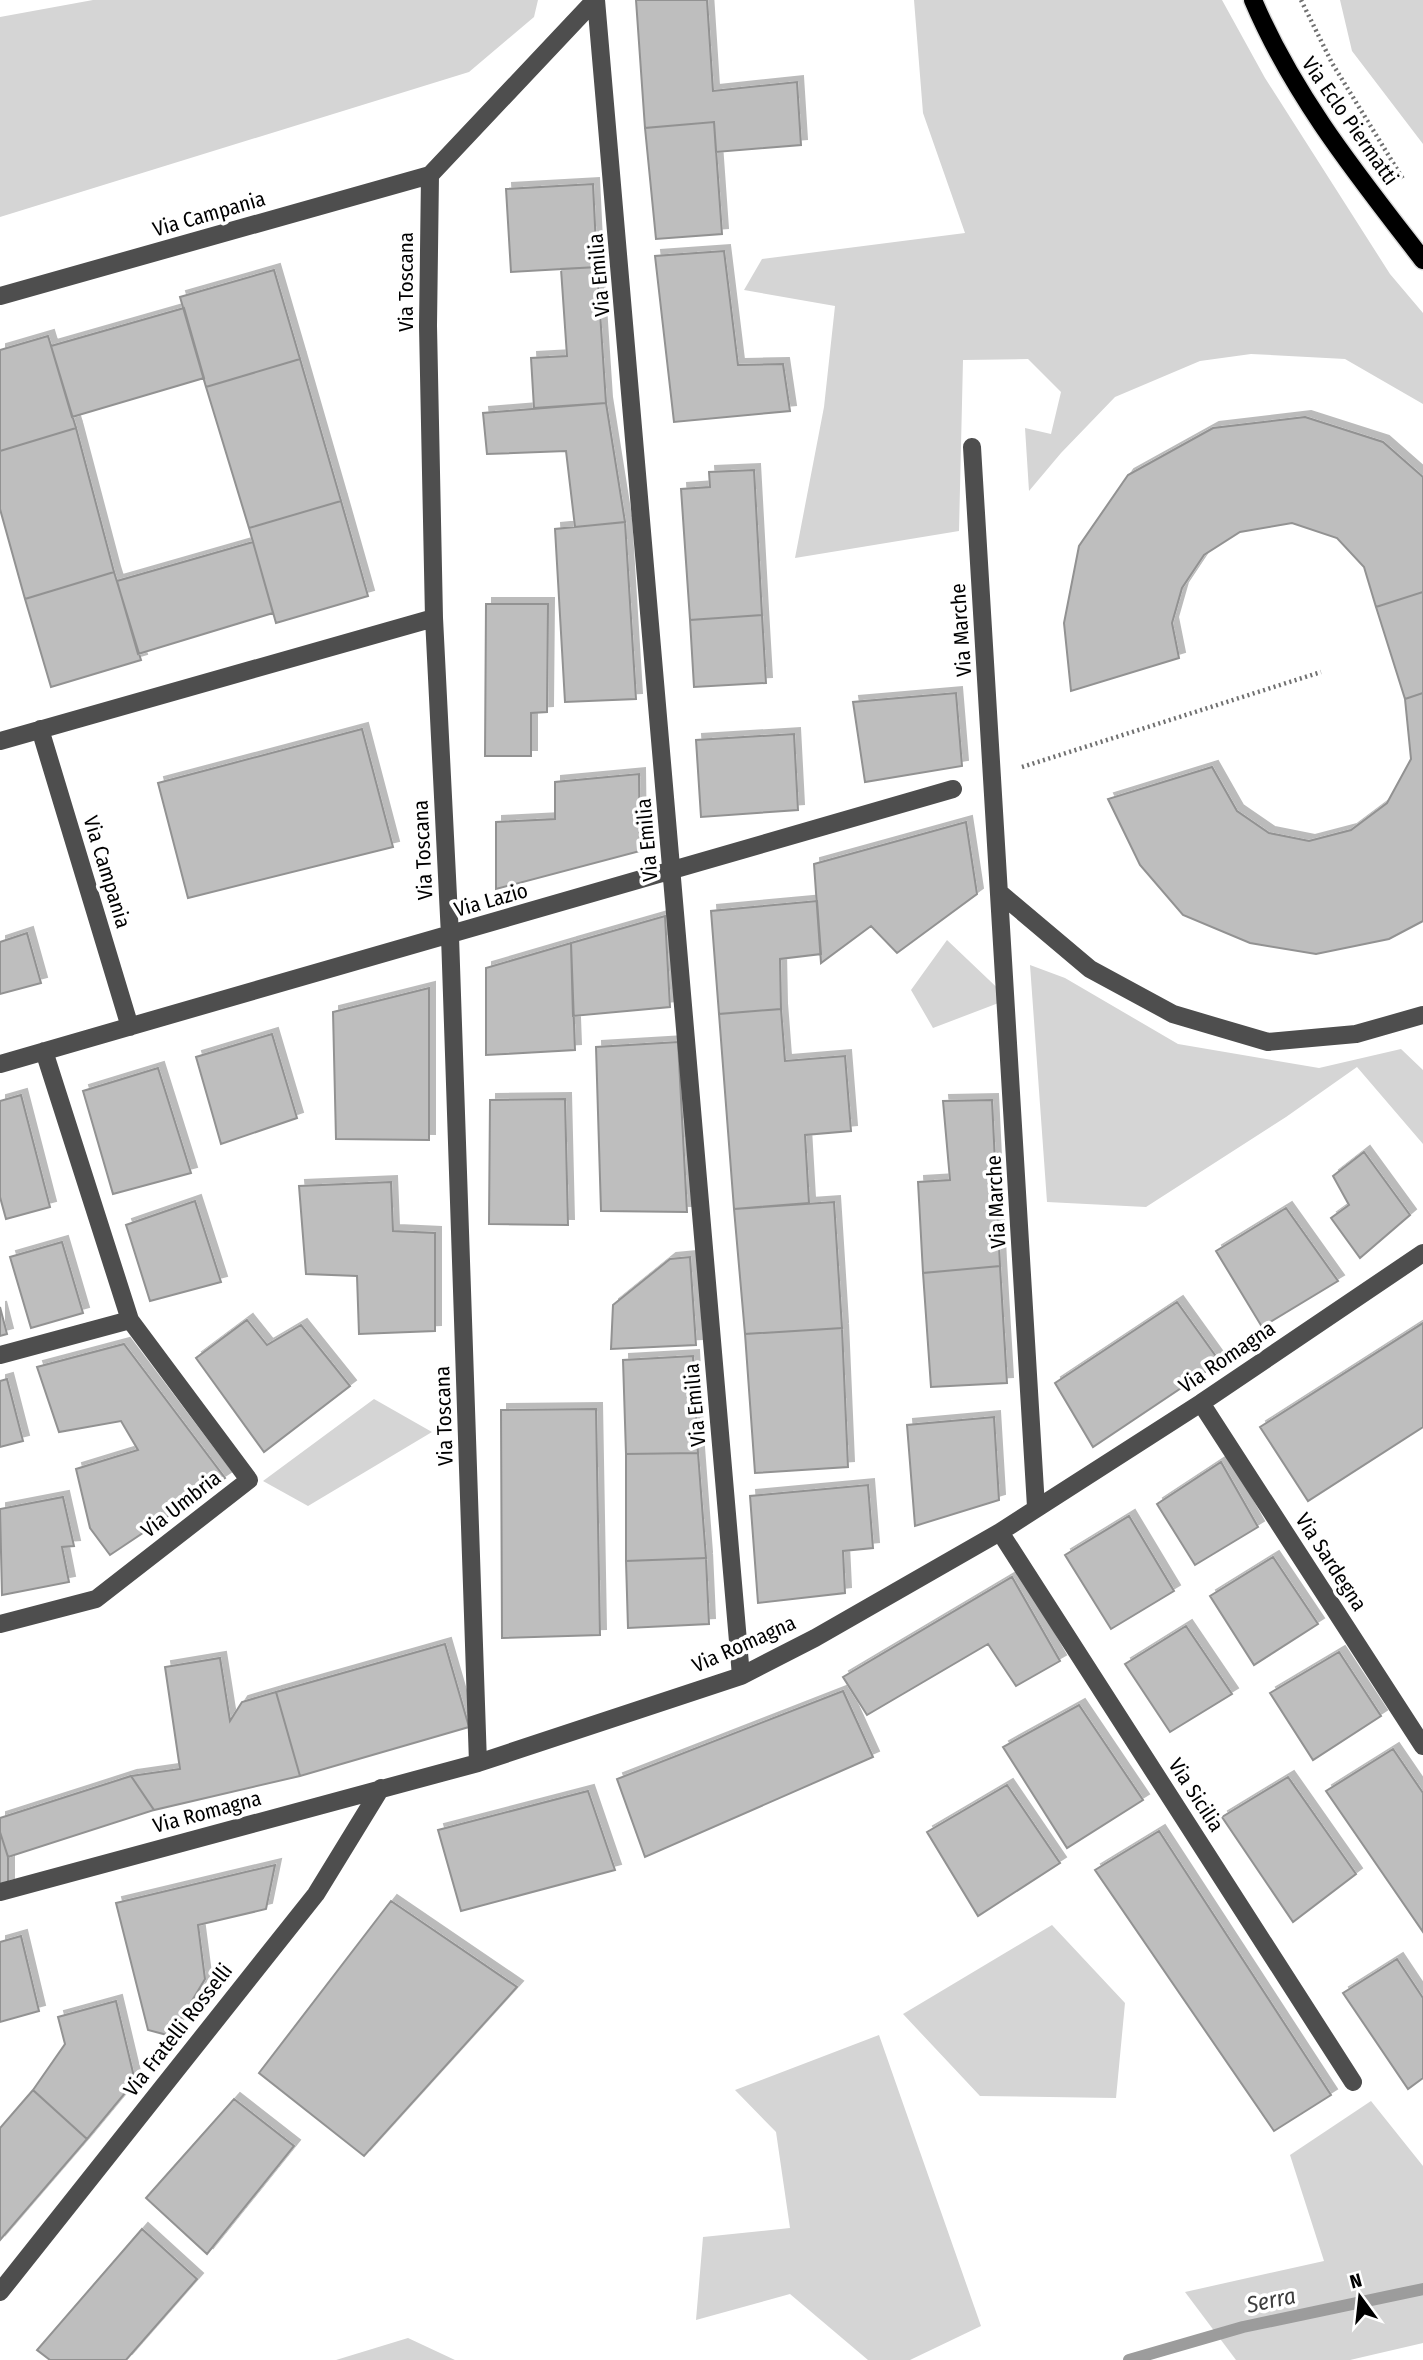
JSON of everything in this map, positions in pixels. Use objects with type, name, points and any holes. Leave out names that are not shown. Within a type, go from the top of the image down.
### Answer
[{"type":"main road","name":"Via Eclo Piermatti","points":[[1253,0],[1275,51],[1324,132],[1423,260]]},
{"type":"street","points":[[429,175],[595,0]]},
{"type":"street","name":"Via Emilia","points":[[595,0],[741,1676]]},
{"type":"street","name":"Via Campania","points":[[0,296],[429,175]]},
{"type":"street","name":"Via Toscana","points":[[429,175],[428,326],[434,618],[450,936],[478,1763]]},
{"type":"street","name":"Via Marche","points":[[972,447],[1036,1507]]},
{"type":"street","points":[[0,741],[434,618]]},
{"type":"street","name":"Via Campania","points":[[40,729],[130,1027]]},
{"type":"street","name":"Via Lazio","points":[[0,1064],[672,873],[953,789]]},
{"type":"street","points":[[1001,894],[1090,969],[1172,1014],[1268,1042],[1356,1034],[1423,1015]]},
{"type":"street","name":"Via Umbria","points":[[0,1624],[96,1599],[249,1480],[130,1320],[44,1051]]},
{"type":"street","name":"Via Romagna","points":[[0,1892],[478,1763],[741,1676],[815,1638],[1000,1532],[1201,1403],[1423,1253]]},
{"type":"street","points":[[0,1354],[130,1320]]},
{"type":"street","name":"Via Sardegna","points":[[1201,1403],[1423,1746]]},
{"type":"street","name":"Via Sicilia","points":[[1000,1532],[1353,2082]]},
{"type":"street","name":"Via Fratelli Rosselli","points":[[0,2292],[316,1894],[380,1788]]},
{"type":"path","points":[[1301,0],[1332,63],[1407,186]]},
{"type":"path","points":[[993,775],[1321,672]]},
{"type":"shaded area","points":[[93,0],[538,0],[534,17],[469,72],[0,217],[0,17]]},
{"type":"shaded area","points":[[914,0],[1222,0],[1265,78],[1390,274],[1423,313],[1423,404],[1345,359],[1251,354],[1200,361],[1115,397],[1029,491],[1025,428],[1051,434],[1061,392],[1028,359],[963,360],[959,531],[795,558],[824,407],[835,306],[744,290],[762,259],[965,233],[923,113]]},
{"type":"shaded area","points":[[1340,0],[1423,0],[1423,144],[1352,51]]},
{"type":"shaded area","points":[[947,940],[1009,999],[933,1028],[911,990]]},
{"type":"shaded area","points":[[1030,965],[1065,978],[1178,1044],[1319,1068],[1401,1049],[1423,1070],[1423,1144],[1357,1067],[1286,1117],[1146,1207],[1047,1202]]},
{"type":"shaded area","points":[[374,1399],[432,1432],[308,1506],[263,1481]]},
{"type":"shaded area","points":[[1052,1925],[1125,2003],[1116,2098],[980,2096],[903,2014]]},
{"type":"shaded area","points":[[879,2035],[981,2326],[910,2360],[868,2360],[790,2294],[696,2320],[703,2237],[790,2228],[776,2132],[735,2090]]},
{"type":"shaded area","points":[[1371,2101],[1423,2166],[1423,2343],[1350,2360],[1236,2360],[1185,2292],[1324,2261],[1290,2155]]},
{"type":"shaded area","points":[[408,2338],[455,2360],[336,2360]]},
{"type":"building","points":[[636,0],[707,0],[713,91],[797,82],[801,145],[716,152],[714,122],[645,128]]},
{"type":"building","points":[[714,122],[722,234],[656,239],[645,128]]},
{"type":"building","points":[[593,184],[597,267],[511,272],[506,189]]},
{"type":"building","points":[[724,251],[738,365],[783,364],[790,411],[674,422],[655,256]]},
{"type":"building","points":[[597,267],[606,403],[534,408],[531,358],[567,356],[561,269]]},
{"type":"building","points":[[274,270],[300,359],[206,387],[180,297]]},
{"type":"building","points":[[184,308],[204,378],[72,417],[51,346]]},
{"type":"building","points":[[48,336],[76,428],[0,451],[0,350]]},
{"type":"building","points":[[300,359],[341,501],[249,528],[206,387]]},
{"type":"building","points":[[606,403],[625,522],[575,527],[566,451],[487,454],[483,413]]},
{"type":"building","points":[[1305,417],[1383,442],[1423,477],[1423,592],[1376,607],[1364,567],[1337,538],[1292,523],[1240,532],[1204,555],[1182,588],[1172,623],[1179,658],[1071,691],[1064,623],[1079,546],[1128,475],[1213,428]]},
{"type":"building","points":[[76,428],[114,572],[25,599],[0,509],[0,451]]},
{"type":"building","points":[[754,470],[762,615],[690,620],[681,489],[710,487],[709,472]]},
{"type":"building","points":[[341,501],[368,596],[276,623],[249,528]]},
{"type":"building","points":[[625,522],[636,699],[565,702],[555,529]]},
{"type":"building","points":[[253,542],[273,613],[138,654],[117,581]]},
{"type":"building","points":[[114,572],[141,660],[51,687],[25,599]]},
{"type":"building","points":[[1423,592],[1423,693],[1405,699],[1376,607]]},
{"type":"building","points":[[486,604],[548,604],[547,712],[531,713],[531,756],[485,756]]},
{"type":"building","points":[[762,615],[766,683],[694,687],[690,620]]},
{"type":"building","points":[[956,693],[962,766],[865,782],[853,702]]},
{"type":"building","points":[[1423,693],[1423,921],[1389,939],[1316,954],[1250,943],[1183,915],[1140,865],[1108,799],[1212,767],[1237,811],[1269,833],[1309,841],[1351,830],[1387,803],[1411,759],[1405,699]]},
{"type":"building","points":[[362,729],[393,847],[188,898],[158,783]]},
{"type":"building","points":[[794,734],[798,810],[701,817],[696,740]]},
{"type":"building","points":[[639,774],[640,851],[496,889],[496,822],[555,819],[555,782]]},
{"type":"building","points":[[966,822],[977,894],[897,953],[871,926],[821,963],[814,864]]},
{"type":"building","points":[[817,901],[821,954],[780,959],[781,1009],[719,1014],[711,911]]},
{"type":"building","points":[[665,916],[670,1007],[573,1016],[571,943]]},
{"type":"building","points":[[27,933],[41,983],[0,994],[0,942]]},
{"type":"building","points":[[571,943],[575,1050],[486,1055],[486,968]]},
{"type":"building","points":[[429,988],[429,1140],[336,1139],[333,1012]]},
{"type":"building","points":[[781,1009],[785,1061],[845,1056],[851,1131],[805,1135],[809,1203],[734,1209],[719,1014]]},
{"type":"building","points":[[272,1034],[297,1118],[221,1144],[196,1057]]},
{"type":"building","points":[[678,1042],[687,1212],[601,1211],[596,1047]]},
{"type":"building","points":[[158,1068],[191,1173],[113,1194],[83,1091]]},
{"type":"building","points":[[21,1095],[50,1207],[6,1219],[0,1197],[0,1101]]},
{"type":"building","points":[[565,1099],[568,1225],[489,1224],[490,1100]]},
{"type":"building","points":[[992,1100],[1000,1266],[923,1273],[918,1182],[950,1180],[943,1101]]},
{"type":"building","points":[[1364,1152],[1410,1215],[1360,1258],[1331,1218],[1349,1205],[1333,1176]]},
{"type":"building","points":[[391,1182],[393,1231],[435,1233],[435,1331],[359,1334],[357,1276],[306,1274],[299,1186]]},
{"type":"building","points":[[195,1201],[221,1282],[150,1301],[126,1225]]},
{"type":"building","points":[[834,1202],[842,1328],[745,1334],[734,1209]]},
{"type":"building","points":[[1286,1208],[1338,1281],[1262,1327],[1216,1251]]},
{"type":"building","points":[[62,1242],[83,1313],[31,1328],[10,1257]]},
{"type":"building","points":[[690,1257],[696,1345],[611,1349],[613,1305],[670,1259]]},
{"type":"building","points":[[1000,1266],[1007,1383],[931,1387],[923,1273]]},
{"type":"building","points":[[1177,1302],[1220,1362],[1093,1447],[1055,1383]]},
{"type":"building","points":[[0,1307],[7,1334],[0,1336]]},
{"type":"building","points":[[247,1320],[267,1345],[301,1325],[350,1386],[264,1452],[196,1358]]},
{"type":"building","points":[[1423,1323],[1423,1427],[1308,1501],[1260,1427]]},
{"type":"building","points":[[842,1328],[848,1467],[755,1473],[745,1334]]},
{"type":"building","points":[[124,1344],[225,1478],[110,1555],[90,1528],[76,1469],[138,1450],[121,1421],[59,1432],[37,1367]]},
{"type":"building","points":[[693,1356],[698,1453],[626,1454],[623,1360]]},
{"type":"building","points":[[7,1379],[23,1441],[0,1447],[0,1381]]},
{"type":"building","points":[[596,1409],[600,1635],[502,1638],[501,1410]]},
{"type":"building","points":[[994,1417],[999,1500],[915,1526],[907,1425]]},
{"type":"building","points":[[698,1453],[706,1558],[626,1561],[626,1454]]},
{"type":"building","points":[[1221,1462],[1258,1527],[1195,1565],[1157,1504]]},
{"type":"building","points":[[868,1485],[873,1548],[843,1551],[845,1593],[758,1603],[750,1496]]},
{"type":"building","points":[[63,1497],[74,1546],[62,1547],[69,1582],[2,1595],[0,1509]]},
{"type":"building","points":[[1129,1516],[1174,1591],[1111,1629],[1065,1555]]},
{"type":"building","points":[[1273,1557],[1318,1624],[1254,1665],[1210,1596]]},
{"type":"building","points":[[706,1558],[709,1624],[628,1628],[626,1561]]},
{"type":"building","points":[[1012,1577],[1060,1661],[1016,1686],[988,1644],[867,1715],[843,1677]]},
{"type":"building","points":[[1186,1626],[1232,1694],[1170,1732],[1125,1664]]},
{"type":"building","points":[[445,1644],[469,1727],[300,1776],[276,1692]]},
{"type":"building","points":[[1339,1652],[1381,1716],[1313,1760],[1270,1693]]},
{"type":"building","points":[[220,1658],[230,1721],[242,1702],[276,1692],[300,1776],[154,1810],[131,1776],[180,1769],[165,1667]]},
{"type":"building","points":[[843,1691],[873,1757],[645,1857],[617,1779]]},
{"type":"building","points":[[1079,1705],[1143,1800],[1067,1848],[1003,1747]]},
{"type":"building","points":[[1393,1749],[1423,1793],[1423,1932],[1326,1791]]},
{"type":"building","points":[[131,1776],[154,1810],[8,1857],[0,1832],[0,1818]]},
{"type":"building","points":[[1288,1777],[1356,1874],[1293,1922],[1222,1817]]},
{"type":"building","points":[[1007,1785],[1060,1863],[978,1916],[927,1832]]},
{"type":"building","points":[[588,1791],[615,1870],[461,1911],[438,1830]]},
{"type":"building","points":[[1159,1831],[1331,2095],[1274,2131],[1095,1870]]},
{"type":"building","points":[[0,1832],[8,1857],[8,1884],[0,1886]]},
{"type":"building","points":[[275,1865],[266,1909],[198,1925],[205,1979],[171,2036],[148,2030],[116,1903]]},
{"type":"building","points":[[391,1901],[517,1987],[364,2156],[259,2073]]},
{"type":"building","points":[[21,1936],[39,2011],[0,2022],[0,1942]]},
{"type":"building","points":[[1397,1959],[1423,1998],[1423,2078],[1408,2089],[1343,1993]]},
{"type":"building","points":[[116,2001],[135,2081],[87,2139],[33,2090],[65,2044],[58,2017]]},
{"type":"building","points":[[33,2090],[87,2139],[0,2240],[0,2128]]},
{"type":"building","points":[[234,2099],[294,2146],[207,2254],[146,2198]]},
{"type":"building","points":[[142,2229],[197,2279],[126,2360],[50,2360],[37,2350]]},
{"type":"waterway","name":"Serra","points":[[1129,2360],[1243,2327],[1423,2289]]}]
